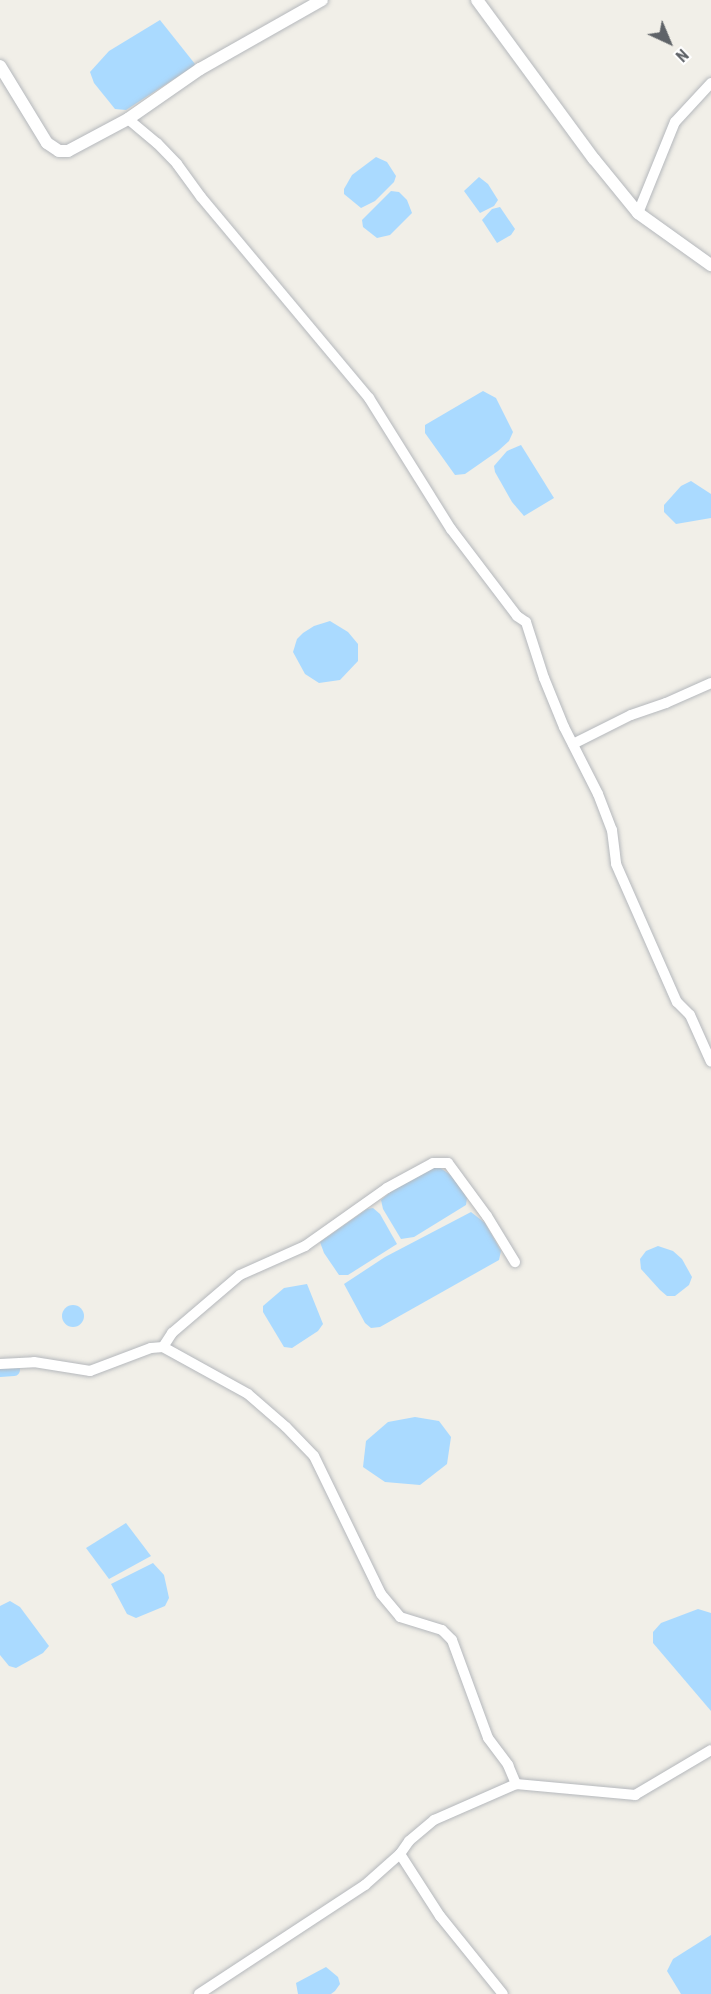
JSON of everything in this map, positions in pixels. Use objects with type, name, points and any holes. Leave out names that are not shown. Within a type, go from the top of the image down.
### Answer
[{"type":"street","points":[[0,66],[47,143],[59,151],[75,149],[128,119],[200,69],[322,0]]},
{"type":"street","points":[[477,0],[594,159],[638,213],[711,265]]},
{"type":"street","points":[[638,213],[675,122],[711,83]]},
{"type":"street","points":[[128,119],[157,143],[177,164],[201,197],[369,398],[451,529],[517,616],[526,622],[544,678],[612,830],[616,864],[677,1002],[690,1015],[711,1062]]},
{"type":"street","points":[[573,744],[631,715],[666,703],[711,683]]},
{"type":"street","points":[[163,1347],[172,1333],[240,1275],[305,1246],[387,1188],[433,1163],[448,1163],[514,1262]]},
{"type":"street","points":[[0,1364],[34,1362],[90,1371],[151,1348],[163,1347],[248,1394],[286,1426],[314,1456],[381,1594],[400,1617],[442,1630],[452,1640],[488,1738],[508,1765],[516,1784]]},
{"type":"street","points":[[199,1994],[365,1885],[400,1854],[409,1841],[434,1820],[516,1784],[635,1795],[711,1750]]},
{"type":"street","points":[[400,1854],[440,1916],[504,1994]]},
{"type":"water","points":[[160,20],[195,64],[194,66],[126,110],[115,109],[94,83],[90,72],[109,51]]},
{"type":"water","points":[[376,157],[387,162],[396,176],[394,182],[375,201],[361,208],[344,194],[344,189],[352,175]]},
{"type":"water","points":[[479,177],[488,184],[498,200],[494,206],[480,213],[464,191]]},
{"type":"water","points":[[391,191],[399,192],[407,200],[412,213],[390,235],[377,238],[363,227],[362,220]]},
{"type":"water","points":[[500,207],[515,229],[511,235],[497,243],[482,220],[492,209]]},
{"type":"water","points":[[483,391],[496,398],[513,432],[509,441],[498,451],[465,474],[455,475],[425,433],[425,425]]},
{"type":"water","points":[[521,445],[554,498],[524,516],[512,502],[494,466],[507,451]]},
{"type":"water","points":[[691,481],[711,494],[711,518],[676,524],[664,512],[664,505],[681,486]]},
{"type":"water","points":[[330,621],[348,632],[358,644],[358,661],[340,680],[319,683],[305,674],[293,652],[297,639],[303,633],[314,626]]},
{"type":"water","points":[[439,1167],[452,1176],[467,1198],[466,1205],[414,1237],[401,1239],[383,1209],[381,1200],[399,1185],[429,1169]]},
{"type":"water","points":[[373,1208],[380,1214],[397,1244],[348,1275],[339,1275],[324,1253],[320,1242],[367,1209]]},
{"type":"water","points":[[471,1212],[485,1223],[501,1251],[499,1260],[380,1327],[371,1328],[365,1323],[344,1284],[385,1257]]},
{"type":"water","points":[[658,1246],[673,1251],[682,1259],[692,1277],[689,1285],[675,1296],[667,1296],[641,1269],[640,1259],[646,1251]]},
{"type":"water","points":[[307,1284],[323,1324],[318,1331],[292,1348],[284,1347],[263,1312],[263,1306],[284,1288]]},
{"type":"water","points":[[73,1305],[81,1308],[84,1316],[81,1324],[73,1327],[65,1324],[62,1316],[65,1308]]},
{"type":"water","points":[[415,1417],[439,1421],[451,1437],[447,1464],[420,1485],[385,1482],[363,1467],[366,1441],[388,1422]]},
{"type":"water","points":[[126,1523],[151,1556],[109,1579],[86,1548]]},
{"type":"water","points":[[153,1563],[164,1575],[169,1598],[165,1606],[136,1618],[127,1614],[111,1584]]},
{"type":"water","points":[[10,1601],[20,1607],[49,1646],[43,1653],[16,1668],[9,1666],[0,1655],[0,1606]]},
{"type":"water","points":[[698,1609],[711,1613],[711,1711],[653,1643],[653,1632],[661,1623]]},
{"type":"water","points":[[711,1935],[711,1994],[681,1994],[667,1971],[673,1959]]},
{"type":"water","points":[[326,1967],[338,1977],[340,1984],[335,1991],[331,1994],[298,1994],[296,1983]]},
{"type":"waterway","points":[[0,1371],[14,1370]]}]
